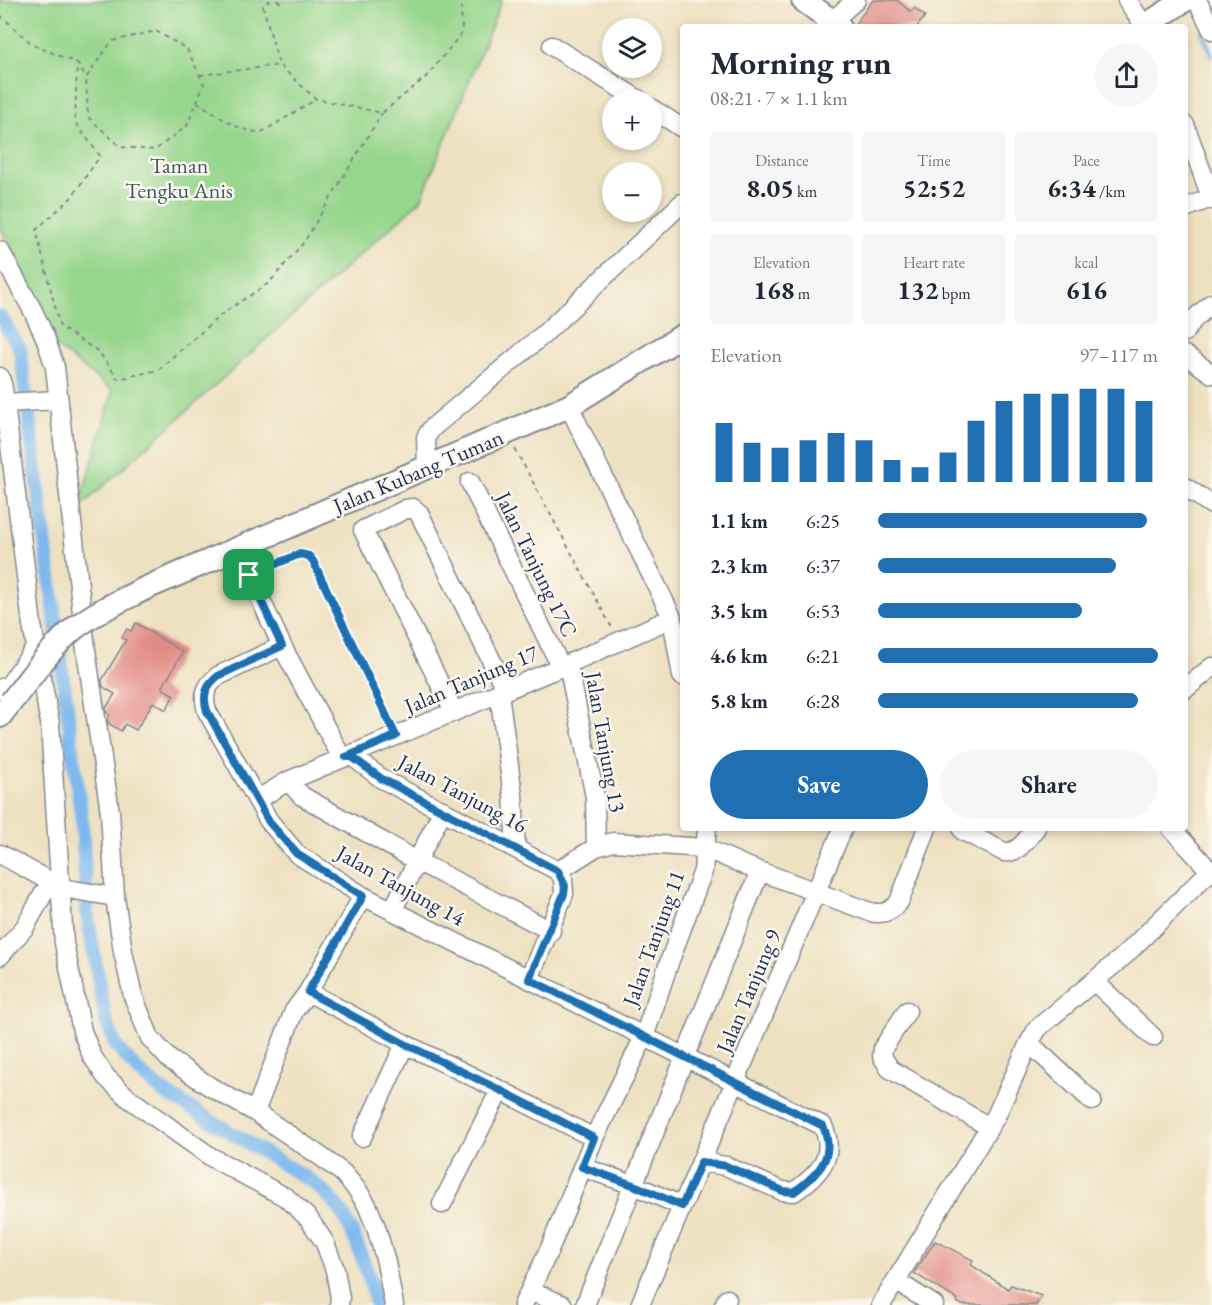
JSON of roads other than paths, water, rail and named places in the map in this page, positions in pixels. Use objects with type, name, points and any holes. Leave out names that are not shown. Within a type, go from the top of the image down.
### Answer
[{"type":"main road","points":[[803,0],[831,24]]},
{"type":"main road","points":[[1149,24],[1185,0]]},
{"type":"main road","name":"Jalan Kubang Tuman","points":[[4,702],[75,627],[111,606],[237,548],[569,406],[680,337]]},
{"type":"street","points":[[833,24],[856,0]]},
{"type":"street","points":[[1126,0],[1142,24]]},
{"type":"street","points":[[1197,0],[1212,30]]},
{"type":"street","points":[[552,46],[623,90]]},
{"type":"street","points":[[662,115],[680,127]]},
{"type":"street","points":[[1188,133],[1212,199],[1188,207]]},
{"type":"street","points":[[427,467],[426,437],[432,428],[544,334],[680,205]]},
{"type":"street","points":[[0,251],[33,311],[55,367],[86,650],[110,812],[108,896],[133,996],[150,1038],[169,1059],[209,1086],[255,1112],[343,1173],[367,1205],[376,1227],[386,1262],[394,1305]]},
{"type":"street","points":[[1188,328],[1199,314],[1212,303]]},
{"type":"street","points":[[1188,364],[1212,374]]},
{"type":"street","points":[[0,377],[11,403],[36,647],[50,724],[63,888],[64,943],[82,1031],[92,1056],[106,1077],[127,1097],[211,1157],[287,1198],[309,1219],[325,1243],[332,1261],[340,1298],[339,1305]]},
{"type":"street","points":[[11,403],[57,400]]},
{"type":"street","points":[[569,406],[672,618],[680,664]]},
{"type":"street","name":"Jalan Tanjung 17C","points":[[470,482],[565,666]]},
{"type":"street","points":[[1188,489],[1212,505]]},
{"type":"street","points":[[454,712],[363,530],[406,509],[413,508],[419,513],[503,692],[516,848]]},
{"type":"street","points":[[237,548],[282,646],[344,758]]},
{"type":"street","name":"Jalan Tanjung 17","points":[[257,800],[288,781],[565,666],[672,618]]},
{"type":"street","name":"Jalan Tanjung 14","points":[[282,646],[218,676],[204,692],[207,711],[269,822],[297,854],[363,896],[392,911],[823,1126],[827,1136],[828,1150],[824,1164],[814,1176],[794,1192],[783,1191],[726,1166],[701,1162]]},
{"type":"street","points":[[4,702],[9,685],[36,647]]},
{"type":"street","name":"Jalan Tanjung 13","points":[[558,871],[596,847],[595,797],[565,666]]},
{"type":"street","points":[[1188,687],[1212,667]]},
{"type":"street","name":"Jalan Tanjung 16","points":[[344,758],[352,757],[382,779],[558,871]]},
{"type":"street","points":[[288,781],[302,796],[417,861],[550,931]]},
{"type":"street","points":[[392,911],[443,810]]},
{"type":"street","name":"Jalan Tanjung 11","points":[[527,1298],[594,1138],[644,1037],[703,871],[707,831]]},
{"type":"street","name":"Jalan Tanjung 9","points":[[640,1305],[842,831]]},
{"type":"street","name":"Jalan Tanjung 11","points":[[705,848],[870,912],[885,913],[898,902],[926,831]]},
{"type":"street","points":[[963,831],[1010,853],[1017,850],[1033,831]]},
{"type":"street","points":[[881,1305],[996,1116],[1038,1028],[1132,948],[1211,871],[1174,831]]},
{"type":"street","points":[[596,847],[613,842],[630,842],[705,848]]},
{"type":"street","points":[[0,854],[63,888],[108,896]]},
{"type":"street","points":[[529,979],[550,931],[565,886],[558,871]]},
{"type":"street","points":[[585,1305],[760,871]]},
{"type":"street","points":[[0,956],[63,888]]},
{"type":"street","points":[[255,1112],[287,1024],[363,896]]},
{"type":"street","points":[[1094,981],[1153,1037]]},
{"type":"street","points":[[308,992],[405,1044],[594,1138]]},
{"type":"street","points":[[907,1011],[883,1048],[882,1056],[890,1069],[989,1127]]},
{"type":"street","points":[[1029,1043],[1092,1101]]},
{"type":"street","points":[[362,1137],[405,1044]]},
{"type":"street","points":[[442,1204],[500,1090]]},
{"type":"street","points":[[582,1167],[682,1206]]},
{"type":"street","points":[[896,1281],[934,1305]]},
{"type":"street","points":[[527,1298],[563,1305]]},
{"type":"waterway","points":[[1202,32],[1212,55]]},
{"type":"waterway","points":[[0,316],[20,349],[82,821],[87,913],[105,1018],[116,1046],[137,1070],[162,1091],[311,1181],[331,1199],[341,1211],[357,1244],[376,1305]]},
{"type":"park label","name":"Taman Tengku Anis","points":[[179,178]]}]
